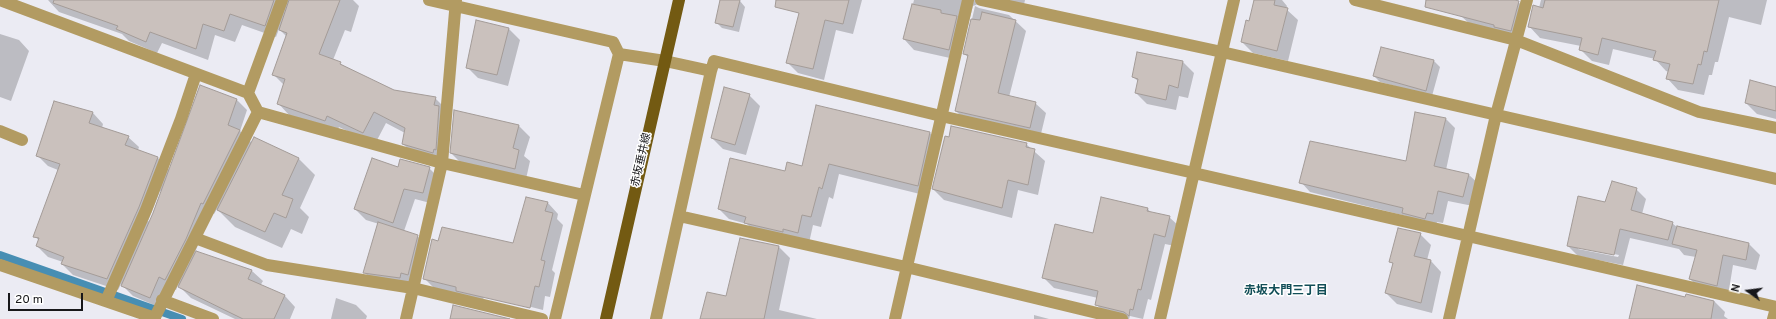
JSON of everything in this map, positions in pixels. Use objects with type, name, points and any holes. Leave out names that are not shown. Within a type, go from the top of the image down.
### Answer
[{"type":"main road","name":"赤坂垂井線","points":[[606,319],[679,0]]},
{"type":"street","points":[[0,0],[248,93],[258,112],[442,163],[584,195]]},
{"type":"street","points":[[248,93],[282,0]]},
{"type":"street","points":[[429,0],[456,3],[613,42],[619,54],[555,319]]},
{"type":"street","points":[[895,319],[968,0]]},
{"type":"street","points":[[982,0],[1222,52],[1776,179]]},
{"type":"street","points":[[1160,319],[1234,0]]},
{"type":"street","points":[[1355,0],[1516,40],[1699,112],[1776,128]]},
{"type":"street","points":[[1449,319],[1496,115],[1527,0]]},
{"type":"street","points":[[406,319],[442,163],[456,3]]},
{"type":"street","points":[[619,54],[665,61],[711,71]]},
{"type":"street","points":[[656,319],[714,61],[941,116],[1776,308],[1773,319]]},
{"type":"street","points":[[106,300],[162,168],[181,119],[196,74]]},
{"type":"street","points":[[0,265],[155,318],[162,301],[258,112]]},
{"type":"street","points":[[0,131],[22,140]]},
{"type":"street","points":[[679,216],[906,267],[1122,319]]},
{"type":"street","points":[[195,238],[267,265],[413,288],[542,319]]},
{"type":"street","points":[[162,301],[213,319]]},
{"type":"building","points":[[54,0],[274,0],[265,26],[230,14],[224,31],[203,24],[196,49],[150,32],[146,42],[116,29],[118,26],[53,3]]},
{"type":"building","points":[[289,0],[340,0],[319,54],[341,62],[340,64],[394,90],[436,97],[434,105],[439,106],[436,150],[434,149],[433,153],[402,144],[405,128],[374,112],[363,133],[327,116],[325,121],[277,104],[285,79],[272,75],[287,33],[279,30]]},
{"type":"building","points":[[720,0],[740,0],[733,27],[715,23]]},
{"type":"building","points":[[776,0],[849,0],[843,24],[825,20],[813,69],[786,63],[799,13],[775,7]]},
{"type":"building","points":[[1254,0],[1275,0],[1274,5],[1288,8],[1277,51],[1241,42],[1246,20],[1249,21]]},
{"type":"building","points":[[1426,0],[1519,1],[1511,31],[1494,27],[1494,25],[1425,7]]},
{"type":"building","points":[[1545,0],[1719,0],[1707,52],[1704,51],[1701,65],[1698,64],[1693,84],[1666,79],[1670,64],[1653,60],[1656,51],[1602,38],[1598,55],[1579,50],[1582,38],[1528,27],[1533,5],[1543,8]]},
{"type":"building","points":[[912,4],[941,10],[941,13],[957,16],[949,50],[903,39]]},
{"type":"building","points":[[982,12],[1016,20],[998,93],[1036,102],[1030,128],[955,111],[968,55],[963,54],[971,19],[980,20]]},
{"type":"building","points":[[476,20],[509,28],[497,75],[466,68]]},
{"type":"building","points":[[1381,47],[1434,60],[1426,91],[1373,76]]},
{"type":"building","points":[[1137,52],[1183,61],[1178,88],[1169,85],[1166,100],[1135,93],[1138,79],[1132,77]]},
{"type":"building","points":[[1750,80],[1776,87],[1776,111],[1745,103]]},
{"type":"building","points":[[200,85],[237,99],[228,125],[240,130],[203,204],[201,203],[186,239],[165,280],[159,277],[150,298],[121,286],[153,213]]},
{"type":"building","points":[[724,87],[750,94],[735,145],[711,138]]},
{"type":"building","points":[[54,101],[93,112],[89,123],[129,136],[125,145],[158,157],[139,207],[107,279],[61,264],[64,257],[36,246],[39,238],[33,237],[60,164],[36,156]]},
{"type":"building","points":[[816,105],[930,132],[918,186],[829,164],[822,189],[819,187],[811,217],[802,215],[798,233],[783,229],[783,232],[744,223],[746,217],[718,209],[730,158],[785,171],[787,162],[802,166]]},
{"type":"building","points":[[454,110],[519,125],[513,148],[519,150],[515,169],[450,153]]},
{"type":"building","points":[[1415,112],[1446,118],[1434,166],[1469,174],[1463,197],[1438,191],[1433,214],[1427,213],[1425,219],[1402,213],[1403,208],[1299,183],[1310,141],[1406,161]]},
{"type":"building","points":[[951,126],[1027,143],[1026,147],[1035,149],[1028,185],[1008,180],[1002,208],[932,189],[945,136],[949,137]]},
{"type":"building","points":[[254,137],[299,158],[282,195],[293,199],[286,218],[274,213],[265,232],[217,210]]},
{"type":"building","points":[[372,158],[398,167],[400,159],[430,167],[423,193],[404,189],[393,223],[354,209]]},
{"type":"building","points":[[1612,181],[1637,188],[1631,210],[1673,222],[1668,240],[1620,229],[1614,255],[1567,246],[1578,196],[1605,202]]},
{"type":"building","points":[[526,197],[548,202],[545,211],[553,213],[541,260],[545,261],[539,287],[535,286],[530,308],[456,291],[456,287],[423,279],[432,239],[438,241],[442,227],[513,243]]},
{"type":"building","points":[[1101,197],[1148,208],[1147,211],[1170,216],[1165,237],[1154,234],[1141,290],[1138,289],[1133,310],[1130,309],[1129,316],[1124,312],[1095,305],[1098,291],[1042,278],[1055,224],[1093,233]]},
{"type":"building","points":[[378,222],[418,235],[408,275],[401,273],[400,278],[363,273]]},
{"type":"building","points":[[1677,226],[1749,243],[1746,260],[1723,255],[1717,286],[1689,279],[1697,250],[1672,244]]},
{"type":"building","points":[[1398,228],[1421,233],[1414,256],[1431,260],[1421,303],[1385,293],[1393,263],[1389,262]]},
{"type":"building","points":[[740,238],[779,246],[764,319],[700,319],[707,292],[726,296]]},
{"type":"building","points":[[196,251],[252,270],[248,279],[285,295],[274,319],[243,319],[178,287]]},
{"type":"building","points":[[1637,285],[1685,297],[1686,294],[1714,301],[1711,319],[1629,319]]},
{"type":"building","points":[[453,305],[510,319],[450,319]]},
{"type":"waterway","points":[[0,255],[182,319]]},
{"type":"district","name":"赤坂大門三丁目","points":[[1286,292]]}]
